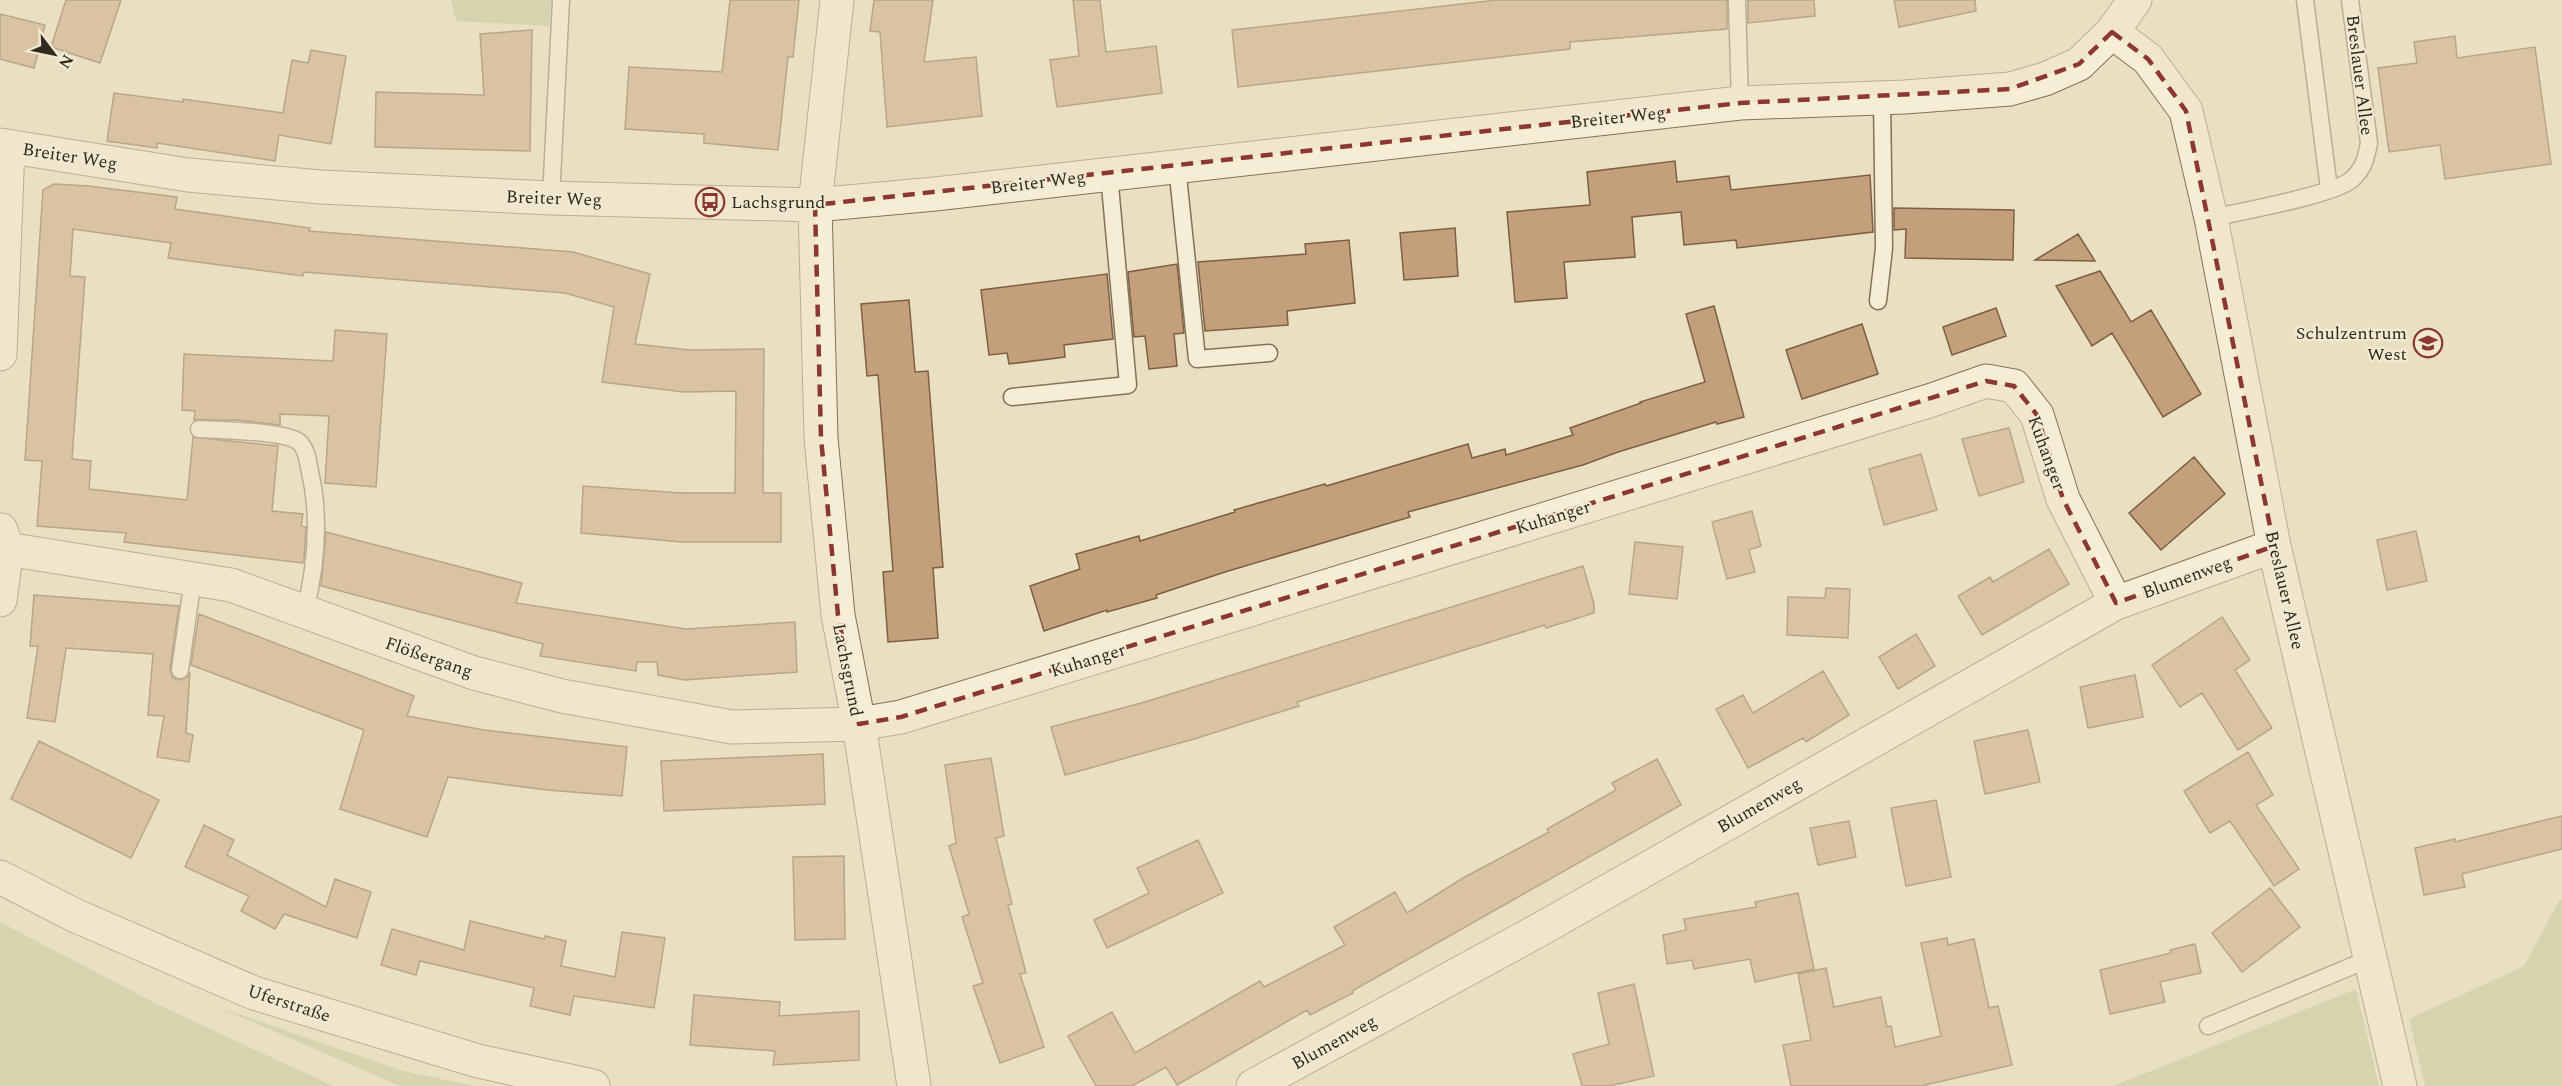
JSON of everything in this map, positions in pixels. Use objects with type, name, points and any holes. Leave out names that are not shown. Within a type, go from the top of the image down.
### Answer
[{"type":"street","name":"Lachsgrund","points":[[837,0],[815,205],[821,438],[838,615],[859,724],[914,1086]]},
{"type":"street","points":[[2112,32],[2135,0]]},
{"type":"street","name":"Breiter Weg","points":[[4,146],[199,176],[321,187],[551,198],[815,205],[1740,103],[2010,89],[2045,79],[2079,64],[2112,32]]},
{"type":"street","name":"Breslauer Allee","points":[[2112,32],[2148,59],[2186,111],[2211,218],[2274,546],[2400,1086]]},
{"type":"street","points":[[0,354],[4,146]]},
{"type":"street","name":"Kuhanger","points":[[859,724],[901,717],[1921,404],[1986,381],[2014,386],[2037,415],[2063,499],[2116,603]]},
{"type":"street","points":[[0,600],[4,538]]},
{"type":"street","name":"Flößergang","points":[[4,538],[231,585],[474,673],[562,696],[732,727],[859,724]]},
{"type":"street","name":"Blumenweg","points":[[1253,1086],[1549,924],[2116,603],[2274,546]]},
{"type":"street","name":"Uferstraße","points":[[0,877],[74,915],[254,993],[478,1062],[593,1086]]},
{"type":"lane","points":[[551,198],[561,0]]},
{"type":"lane","points":[[1737,0],[1740,103]]},
{"type":"lane","points":[[2305,0],[2329,189]]},
{"type":"lane","name":"Breslauer Allee","points":[[2211,218],[2329,189],[2350,181],[2365,164],[2369,143],[2350,0]]},
{"type":"lane","points":[[1878,301],[1884,248],[1882,97]]},
{"type":"lane","points":[[1177,166],[1197,359],[1269,353]]},
{"type":"lane","name":"Breiter Weg","points":[[1012,397],[1128,385],[1109,174]]},
{"type":"lane","points":[[199,429],[283,435],[299,442],[306,454],[317,517],[314,575],[305,612]]},
{"type":"lane","points":[[180,670],[194,579]]},
{"type":"lane","points":[[2208,1026],[2369,959]]},
{"type":"highlighted area","points":[[2112,32],[2148,59],[2186,111],[2274,546],[2116,603],[2063,499],[2037,415],[2014,386],[1986,381],[901,717],[859,724],[838,615],[821,438],[815,205],[1740,103],[2010,89],[2079,64]]},
{"type":"green space","points":[[451,0],[551,0],[549,26],[456,21]]},
{"type":"green space","points":[[2562,900],[2562,1086],[2425,1086],[2409,1019],[2524,966],[2559,901]]},
{"type":"green space","points":[[0,922],[157,1004],[333,1086],[0,1086]]},
{"type":"green space","points":[[2356,989],[2379,1086],[2113,1086]]},
{"type":"green space","points":[[218,1007],[403,1071],[475,1086],[400,1086]]},
{"type":"building","points":[[66,0],[121,0],[100,63],[51,47]]},
{"type":"building","points":[[730,0],[799,0],[793,57],[788,57],[778,150],[704,143],[704,134],[625,129],[629,67],[722,72]]},
{"type":"building","points":[[874,0],[933,0],[924,62],[976,57],[982,116],[887,127],[880,32],[870,31]]},
{"type":"building","points":[[1073,0],[1100,0],[1106,52],[1156,46],[1162,93],[1057,107],[1050,60],[1079,56]]},
{"type":"building","points":[[1497,0],[1727,0],[1727,29],[1570,42],[1570,49],[1238,87],[1232,30]]},
{"type":"building","points":[[1748,0],[1814,0],[1815,16],[1748,23]]},
{"type":"building","points":[[1894,0],[1975,0],[1976,11],[1899,27]]},
{"type":"building","points":[[0,14],[45,25],[34,68],[0,59]]},
{"type":"building","points":[[532,30],[530,151],[375,147],[376,92],[484,95],[480,34]]},
{"type":"building","points":[[2455,36],[2457,58],[2535,47],[2551,164],[2445,179],[2440,145],[2389,152],[2378,68],[2417,63],[2414,42]]},
{"type":"building","points":[[311,50],[346,56],[331,144],[279,135],[275,161],[157,143],[157,148],[107,141],[114,93],[183,102],[183,99],[283,113],[292,60],[308,63]]},
{"type":"building","points":[[1675,161],[1677,182],[1729,176],[1731,190],[1870,175],[1873,232],[1737,248],[1736,240],[1684,245],[1681,212],[1632,217],[1635,257],[1564,262],[1567,298],[1515,302],[1507,212],[1590,205],[1587,172]]},
{"type":"building","points":[[54,184],[177,197],[175,209],[310,228],[309,231],[573,252],[650,274],[635,344],[690,350],[764,349],[763,493],[781,493],[781,542],[682,542],[581,533],[583,486],[682,493],[735,493],[736,391],[684,392],[602,382],[614,307],[565,293],[304,272],[303,276],[168,258],[171,243],[73,229],[70,276],[85,277],[72,459],[91,461],[89,489],[187,500],[193,437],[278,446],[272,511],[303,514],[301,526],[306,527],[304,559],[303,563],[124,542],[126,533],[37,526],[42,461],[25,460],[43,190]]},
{"type":"building","points":[[1894,208],[2014,210],[2013,260],[1905,258],[1906,229],[1894,230]]},
{"type":"building","points":[[1455,228],[1458,276],[1404,280],[1400,233]]},
{"type":"building","points":[[2078,234],[2095,261],[2035,260]]},
{"type":"building","points":[[1349,240],[1355,303],[1287,311],[1288,325],[1205,331],[1198,262],[1306,254],[1305,244]]},
{"type":"building","points":[[1177,264],[1184,333],[1174,334],[1177,366],[1149,369],[1145,336],[1134,337],[1128,272]]},
{"type":"building","points":[[2100,271],[2131,322],[2151,310],[2201,394],[2163,417],[2112,333],[2092,346],[2056,286]]},
{"type":"building","points":[[1107,274],[1113,339],[1064,345],[1065,357],[1009,364],[1007,353],[989,355],[981,290]]},
{"type":"building","points":[[909,300],[915,372],[928,371],[943,567],[933,568],[938,638],[888,642],[883,572],[893,571],[878,375],[867,376],[861,304]]},
{"type":"building","points":[[1714,306],[1744,417],[1717,424],[1716,422],[1583,465],[1408,512],[1410,517],[1225,572],[1156,595],[1157,598],[1107,612],[1107,610],[1044,631],[1030,586],[1080,569],[1076,554],[1139,536],[1140,541],[1235,512],[1234,510],[1325,484],[1326,486],[1468,444],[1472,458],[1505,449],[1506,455],[1573,435],[1570,428],[1640,402],[1705,382],[1686,314]]},
{"type":"building","points":[[1996,308],[2006,336],[1952,355],[1943,327]]},
{"type":"building","points":[[1862,324],[1878,374],[1802,399],[1786,350]]},
{"type":"building","points":[[335,330],[387,334],[376,487],[325,483],[329,416],[280,414],[280,425],[237,420],[194,420],[195,411],[182,410],[184,354],[333,361]]},
{"type":"building","points":[[2009,428],[2024,482],[1979,496],[1962,439]]},
{"type":"building","points":[[1921,454],[1937,510],[1884,525],[1869,469]]},
{"type":"building","points":[[2194,457],[2225,494],[2161,550],[2129,513]]},
{"type":"building","points":[[1752,511],[1761,546],[1749,550],[1755,572],[1727,579],[1712,522]]},
{"type":"building","points":[[2416,531],[2427,581],[2387,590],[2377,540]]},
{"type":"building","points":[[326,532],[522,583],[516,603],[686,629],[795,622],[797,672],[685,680],[658,675],[657,662],[637,662],[636,671],[540,656],[543,644],[321,586]]},
{"type":"building","points":[[1635,542],[1683,547],[1677,599],[1629,594]]},
{"type":"building","points":[[2049,549],[2069,584],[1982,635],[1958,596],[1990,577],[1993,582]]},
{"type":"building","points":[[1583,566],[1594,604],[1594,613],[1546,628],[1545,625],[1297,702],[1299,706],[1194,739],[1065,775],[1051,727],[1145,702]]},
{"type":"building","points":[[1826,588],[1850,589],[1848,638],[1787,635],[1788,597],[1825,598]]},
{"type":"building","points":[[34,595],[179,606],[170,669],[173,678],[179,680],[188,677],[190,672],[186,733],[193,735],[189,762],[157,757],[164,716],[148,715],[153,654],[66,648],[55,722],[27,718],[38,646],[30,646]]},
{"type":"building","points":[[199,614],[414,696],[407,716],[484,730],[627,747],[622,796],[547,790],[448,777],[427,837],[340,809],[364,730],[191,665]]},
{"type":"building","points":[[2222,617],[2250,660],[2235,670],[2272,728],[2238,750],[2202,693],[2180,707],[2152,665]]},
{"type":"building","points":[[1916,634],[1935,666],[1898,689],[1879,657]]},
{"type":"building","points":[[1823,671],[1849,715],[1806,742],[1803,738],[1748,768],[1716,709],[1743,695],[1753,713]]},
{"type":"building","points":[[2135,675],[2143,717],[2088,728],[2080,687]]},
{"type":"building","points":[[2028,730],[2040,782],[1985,794],[1974,741]]},
{"type":"building","points":[[39,741],[159,800],[131,858],[11,799]]},
{"type":"building","points":[[2248,752],[2273,795],[2256,805],[2299,869],[2274,886],[2230,821],[2210,833],[2184,791]]},
{"type":"building","points":[[823,754],[825,804],[664,811],[661,761]]},
{"type":"building","points":[[991,758],[1004,836],[996,838],[1012,904],[1008,905],[1026,973],[1020,974],[1044,1047],[1000,1063],[973,986],[983,983],[962,917],[969,914],[949,846],[956,843],[945,765]]},
{"type":"building","points":[[1657,759],[1681,805],[1352,991],[1353,993],[1310,1015],[1307,1010],[1177,1085],[1166,1067],[1132,1086],[1096,1086],[1068,1036],[1112,1012],[1135,1053],[1260,981],[1264,987],[1345,945],[1334,927],[1395,892],[1407,913],[1463,878],[1549,832],[1547,829],[1616,790],[1612,783]]},
{"type":"building","points":[[1936,800],[1951,877],[1906,886],[1891,808]]},
{"type":"building","points":[[2562,816],[2562,849],[2462,874],[2465,887],[2424,895],[2415,848],[2455,839],[2455,842]]},
{"type":"building","points":[[1849,821],[1856,857],[1818,865],[1810,828]]},
{"type":"building","points":[[204,825],[234,840],[227,855],[326,907],[335,879],[371,892],[357,938],[284,914],[275,929],[241,911],[249,896],[185,867]]},
{"type":"building","points":[[1198,840],[1223,893],[1107,948],[1094,920],[1149,893],[1137,868]]},
{"type":"building","points":[[844,856],[845,939],[795,940],[793,857]]},
{"type":"building","points":[[2270,888],[2300,927],[2242,972],[2212,933]]},
{"type":"building","points":[[1798,893],[1814,969],[1755,982],[1750,959],[1694,969],[1692,960],[1667,964],[1663,935],[1686,930],[1684,919],[1756,907],[1755,902]]},
{"type":"building","points":[[470,921],[544,939],[545,936],[566,941],[561,966],[615,977],[622,932],[665,938],[654,1008],[574,996],[570,1015],[530,1006],[534,988],[420,961],[416,975],[381,965],[392,929],[464,950]]},
{"type":"building","points":[[1947,938],[1948,945],[1974,939],[1989,1008],[1998,1006],[2012,1065],[1921,1086],[1791,1086],[1783,1045],[1811,1040],[1798,974],[1826,968],[1834,1007],[1881,997],[1887,1027],[1891,1026],[1895,1047],[1941,1036],[1921,943]]},
{"type":"building","points":[[2195,944],[2201,973],[2160,982],[2165,1002],[2110,1014],[2100,970],[2171,953],[2170,950]]},
{"type":"building","points":[[1634,984],[1654,1076],[1609,1086],[1582,1086],[1573,1054],[1609,1044],[1598,993]]},
{"type":"building","points":[[694,995],[780,1002],[779,1016],[859,1011],[859,1060],[773,1065],[775,1051],[690,1045]]},
{"type":"place","name":"Lachsgrund","points":[[710,202]]},
{"type":"place","name":"Schulzentrum West","points":[[2428,343]]}]
